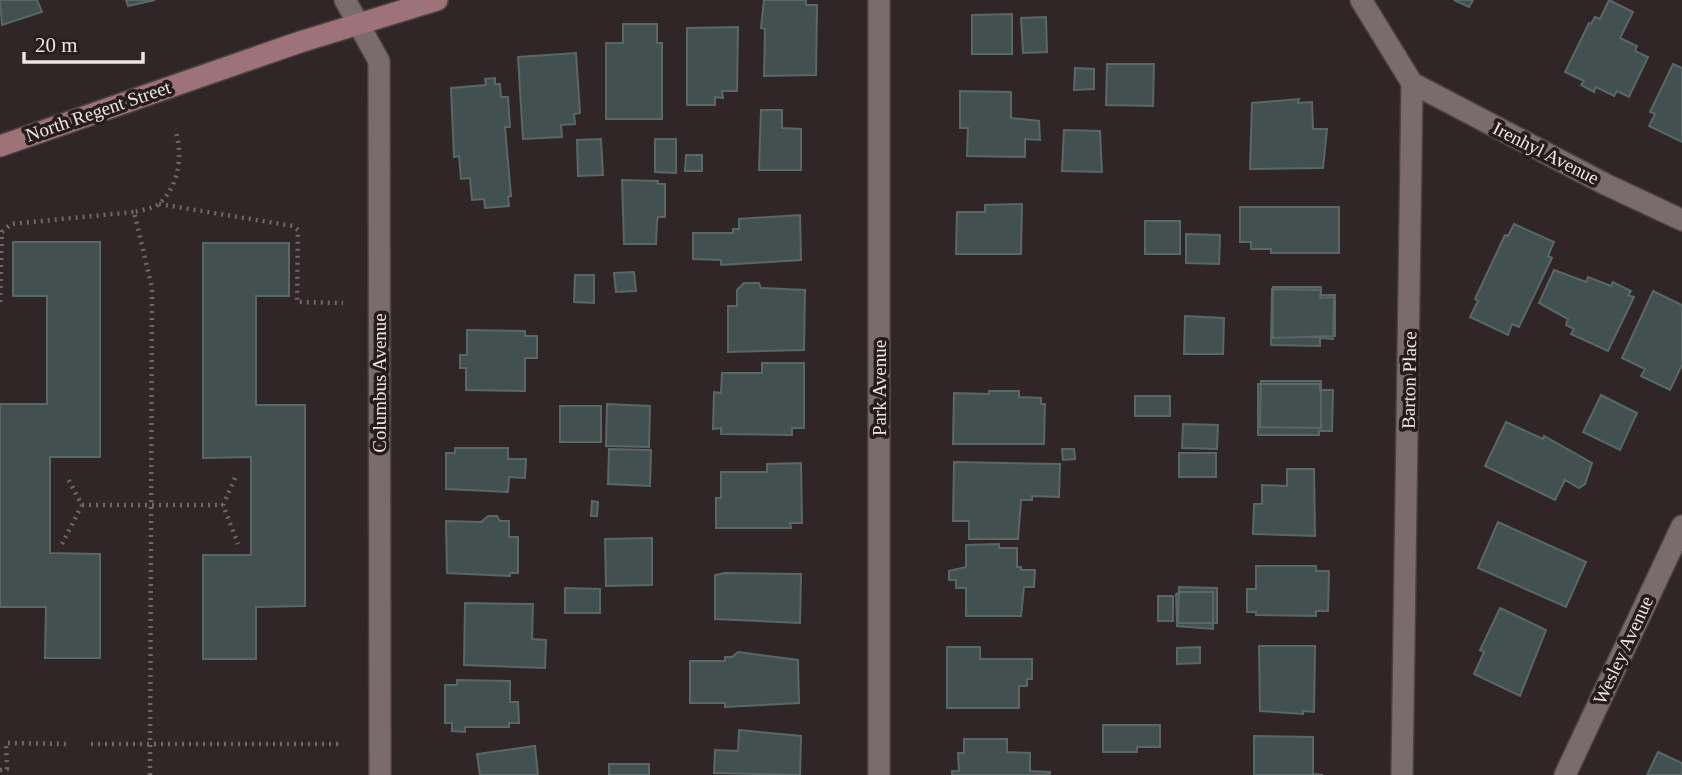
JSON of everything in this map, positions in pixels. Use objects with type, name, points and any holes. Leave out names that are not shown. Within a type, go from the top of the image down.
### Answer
[{"type":"street","name":"Columbus Avenue","points":[[345,0],[379,61],[380,775]]},
{"type":"street","name":"North Regent Street","points":[[0,146],[300,42],[436,0]]},
{"type":"street","name":"Park Avenue","points":[[879,0],[879,775]]},
{"type":"street","points":[[1361,0],[1412,83]]},
{"type":"street","name":"Irenhyl Avenue","points":[[1412,83],[1605,184],[1682,220]]},
{"type":"street","name":"Barton Place","points":[[1402,775],[1412,83]]},
{"type":"street","name":"Wesley Avenue","points":[[1565,775],[1682,526]]},
{"type":"path","points":[[159,204],[172,185],[180,160],[175,129]]},
{"type":"path","points":[[0,302],[2,232],[10,224],[134,212],[159,204],[293,226],[298,230],[297,302],[343,303]]},
{"type":"path","points":[[134,212],[152,288],[150,775]]},
{"type":"path","points":[[67,477],[82,505]]},
{"type":"path","points":[[235,478],[223,505],[238,544]]},
{"type":"path","points":[[82,505],[223,505]]},
{"type":"path","points":[[62,544],[82,505]]},
{"type":"path","points":[[0,770],[7,769],[6,743],[67,744]]},
{"type":"path","points":[[92,744],[342,744]]},
{"type":"building","points":[[0,0],[37,0],[42,12],[2,25]]},
{"type":"building","points":[[126,0],[155,0],[128,6]]},
{"type":"building","points":[[764,0],[806,0],[806,5],[817,5],[816,75],[764,76],[765,29],[761,28]]},
{"type":"building","points":[[1454,0],[1473,0],[1469,7]]},
{"type":"building","points":[[1609,0],[1633,12],[1620,38],[1637,46],[1635,51],[1648,57],[1629,97],[1617,91],[1614,96],[1596,87],[1594,92],[1581,85],[1584,81],[1565,72],[1589,23],[1591,24],[1595,17],[1600,19]]},
{"type":"building","points":[[1012,14],[1012,54],[972,54],[972,15]]},
{"type":"building","points":[[1046,17],[1047,52],[1023,53],[1021,18]]},
{"type":"building","points":[[623,24],[657,24],[657,43],[662,43],[662,119],[606,119],[606,43],[623,43]]},
{"type":"building","points":[[738,27],[737,91],[722,91],[723,98],[715,97],[715,105],[687,105],[687,28]]},
{"type":"building","points":[[576,53],[580,113],[574,114],[575,124],[561,125],[562,137],[523,139],[518,57]]},
{"type":"building","points":[[1107,64],[1154,64],[1153,106],[1106,105]]},
{"type":"building","points":[[1673,64],[1682,68],[1682,142],[1649,126],[1655,114],[1650,112]]},
{"type":"building","points":[[1075,68],[1094,69],[1094,89],[1074,90]]},
{"type":"building","points":[[495,78],[495,84],[500,84],[501,97],[508,97],[510,127],[505,127],[511,196],[508,197],[509,206],[485,208],[484,199],[472,200],[470,178],[461,179],[459,156],[454,157],[451,88],[486,85],[485,79]]},
{"type":"building","points":[[960,91],[1011,92],[1011,118],[1039,121],[1040,140],[1025,139],[1025,157],[967,156],[968,128],[960,128]]},
{"type":"building","points":[[1299,99],[1298,103],[1312,102],[1313,129],[1327,129],[1323,168],[1250,169],[1252,103]]},
{"type":"building","points":[[761,110],[782,110],[782,128],[801,129],[801,170],[759,170]]},
{"type":"building","points":[[1064,130],[1100,131],[1102,172],[1062,171]]},
{"type":"building","points":[[601,139],[603,175],[578,176],[577,140]]},
{"type":"building","points":[[655,139],[676,139],[676,173],[655,172]]},
{"type":"building","points":[[686,155],[702,155],[702,171],[685,171]]},
{"type":"building","points":[[622,180],[658,181],[658,184],[665,184],[665,217],[658,217],[656,244],[624,244]]},
{"type":"building","points":[[1022,204],[1021,254],[956,254],[957,212],[985,212],[985,205]]},
{"type":"building","points":[[1240,207],[1339,207],[1339,253],[1271,253],[1271,249],[1251,249],[1251,242],[1240,242]]},
{"type":"building","points":[[800,215],[801,260],[721,265],[721,260],[693,259],[693,233],[733,233],[733,229],[739,229],[739,219]]},
{"type":"building","points":[[1145,221],[1180,221],[1180,254],[1145,254]]},
{"type":"building","points":[[1514,224],[1554,242],[1548,256],[1552,258],[1519,327],[1512,324],[1508,335],[1470,317],[1478,301],[1475,299],[1505,235],[1508,236]]},
{"type":"building","points":[[1186,234],[1220,235],[1219,264],[1186,263]]},
{"type":"building","points":[[13,242],[100,242],[100,457],[50,457],[50,553],[100,554],[100,658],[45,658],[46,607],[0,607],[0,404],[47,404],[47,296],[13,296]]},
{"type":"building","points":[[203,243],[289,243],[289,296],[256,296],[256,405],[305,405],[305,606],[256,607],[256,659],[203,659],[203,555],[251,555],[251,457],[203,458]]},
{"type":"building","points":[[1554,270],[1586,282],[1588,277],[1611,286],[1613,282],[1631,291],[1628,295],[1634,297],[1608,351],[1571,334],[1574,329],[1566,325],[1568,319],[1539,303]]},
{"type":"building","points":[[634,272],[636,291],[616,292],[614,273]]},
{"type":"building","points":[[575,275],[594,275],[594,303],[574,302]]},
{"type":"building","points":[[744,283],[759,283],[761,288],[805,290],[804,350],[728,352],[728,306],[737,306],[737,290]]},
{"type":"building","points":[[1273,287],[1321,287],[1321,295],[1335,295],[1335,336],[1273,338]]},
{"type":"building","points":[[1272,289],[1321,290],[1320,298],[1334,297],[1333,339],[1320,338],[1320,346],[1271,345]]},
{"type":"building","points":[[1653,291],[1682,305],[1682,365],[1670,390],[1641,376],[1645,369],[1622,358]]},
{"type":"building","points":[[1185,316],[1224,318],[1223,354],[1184,354]]},
{"type":"building","points":[[467,330],[525,331],[525,336],[537,336],[537,358],[525,358],[525,391],[466,390],[466,368],[460,368],[460,355],[467,355]]},
{"type":"building","points":[[762,363],[804,363],[804,428],[792,428],[792,435],[721,434],[721,428],[713,429],[714,392],[721,393],[722,373],[762,373]]},
{"type":"building","points":[[1261,381],[1321,381],[1321,428],[1260,427]]},
{"type":"building","points":[[1258,384],[1320,384],[1320,390],[1333,390],[1332,431],[1319,431],[1319,435],[1258,435]]},
{"type":"building","points":[[989,391],[1019,391],[1019,397],[1041,398],[1041,404],[1045,404],[1044,444],[953,444],[954,393],[989,394]]},
{"type":"building","points":[[1601,395],[1637,413],[1620,450],[1583,432]]},
{"type":"building","points":[[1135,396],[1170,396],[1170,416],[1135,416]]},
{"type":"building","points":[[607,404],[650,406],[649,447],[606,446]]},
{"type":"building","points":[[560,406],[601,406],[601,442],[560,442]]},
{"type":"building","points":[[1506,422],[1543,439],[1544,436],[1592,463],[1585,484],[1579,488],[1565,480],[1555,500],[1485,466]]},
{"type":"building","points":[[1183,424],[1218,425],[1217,449],[1182,448]]},
{"type":"building","points":[[455,448],[508,448],[508,459],[526,459],[525,478],[509,477],[508,492],[446,489],[446,453],[455,453]]},
{"type":"building","points":[[609,449],[651,450],[650,486],[608,484]]},
{"type":"building","points":[[1062,449],[1074,449],[1075,459],[1063,460]]},
{"type":"building","points":[[1179,453],[1216,453],[1216,477],[1179,477]]},
{"type":"building","points":[[954,462],[1060,464],[1059,497],[1032,496],[1032,500],[1021,500],[1018,539],[969,539],[969,521],[953,521]]},
{"type":"building","points":[[801,463],[802,523],[790,523],[791,528],[716,528],[716,498],[721,498],[721,472],[767,472],[767,464]]},
{"type":"building","points":[[1287,469],[1314,469],[1315,536],[1253,534],[1254,504],[1262,504],[1262,485],[1287,486]]},
{"type":"building","points":[[592,501],[598,502],[597,516],[591,516]]},
{"type":"building","points":[[488,516],[509,521],[509,537],[518,537],[518,573],[510,573],[510,576],[447,573],[446,521],[481,522]]},
{"type":"building","points":[[1498,522],[1586,562],[1566,607],[1478,568]]},
{"type":"building","points":[[652,538],[652,585],[606,586],[605,539]]},
{"type":"building","points":[[999,544],[999,548],[1017,548],[1017,567],[1021,567],[1021,570],[1035,570],[1034,587],[1024,587],[1021,616],[966,616],[966,588],[956,588],[956,580],[949,580],[949,571],[966,567],[966,545]]},
{"type":"building","points":[[1256,566],[1316,566],[1316,571],[1329,571],[1328,611],[1316,611],[1316,616],[1256,615],[1256,612],[1247,612],[1247,589],[1256,589]]},
{"type":"building","points":[[801,574],[800,623],[715,619],[715,575]]},
{"type":"building","points":[[1179,587],[1217,588],[1217,623],[1178,623]]},
{"type":"building","points":[[565,588],[600,589],[600,613],[565,613]]},
{"type":"building","points":[[1213,592],[1213,629],[1177,626],[1176,594]]},
{"type":"building","points":[[1158,596],[1173,596],[1173,621],[1158,621]]},
{"type":"building","points":[[465,603],[533,604],[532,639],[546,640],[545,668],[464,665]]},
{"type":"building","points":[[1500,608],[1546,630],[1520,696],[1474,674],[1484,652],[1480,650]]},
{"type":"building","points":[[1259,646],[1315,646],[1314,712],[1303,711],[1303,714],[1260,711]]},
{"type":"building","points":[[947,647],[980,647],[980,659],[1032,659],[1032,679],[1027,679],[1027,686],[1019,686],[1019,708],[947,708]]},
{"type":"building","points":[[1200,647],[1200,663],[1177,664],[1177,648]]},
{"type":"building","points":[[738,652],[798,660],[799,703],[725,707],[725,703],[690,703],[690,661],[725,661],[725,657],[732,657]]},
{"type":"building","points":[[457,680],[510,681],[510,702],[518,702],[519,723],[509,723],[509,727],[465,727],[465,732],[452,731],[452,723],[445,723],[445,685],[457,685]]},
{"type":"building","points":[[1103,725],[1160,725],[1160,747],[1137,747],[1137,752],[1103,752]]},
{"type":"building","points":[[739,730],[801,736],[800,775],[714,773],[715,750],[738,751]]},
{"type":"building","points":[[1254,736],[1313,737],[1313,774],[1323,775],[1254,775]]},
{"type":"building","points":[[964,739],[1007,739],[1007,752],[1030,753],[1030,771],[1050,772],[1050,775],[952,775],[952,771],[959,771],[958,753],[964,753]]},
{"type":"building","points":[[535,746],[538,775],[480,775],[477,754]]},
{"type":"building","points":[[1658,752],[1682,763],[1682,775],[1647,775]]},
{"type":"building","points":[[609,764],[649,764],[649,775],[609,775]]}]
